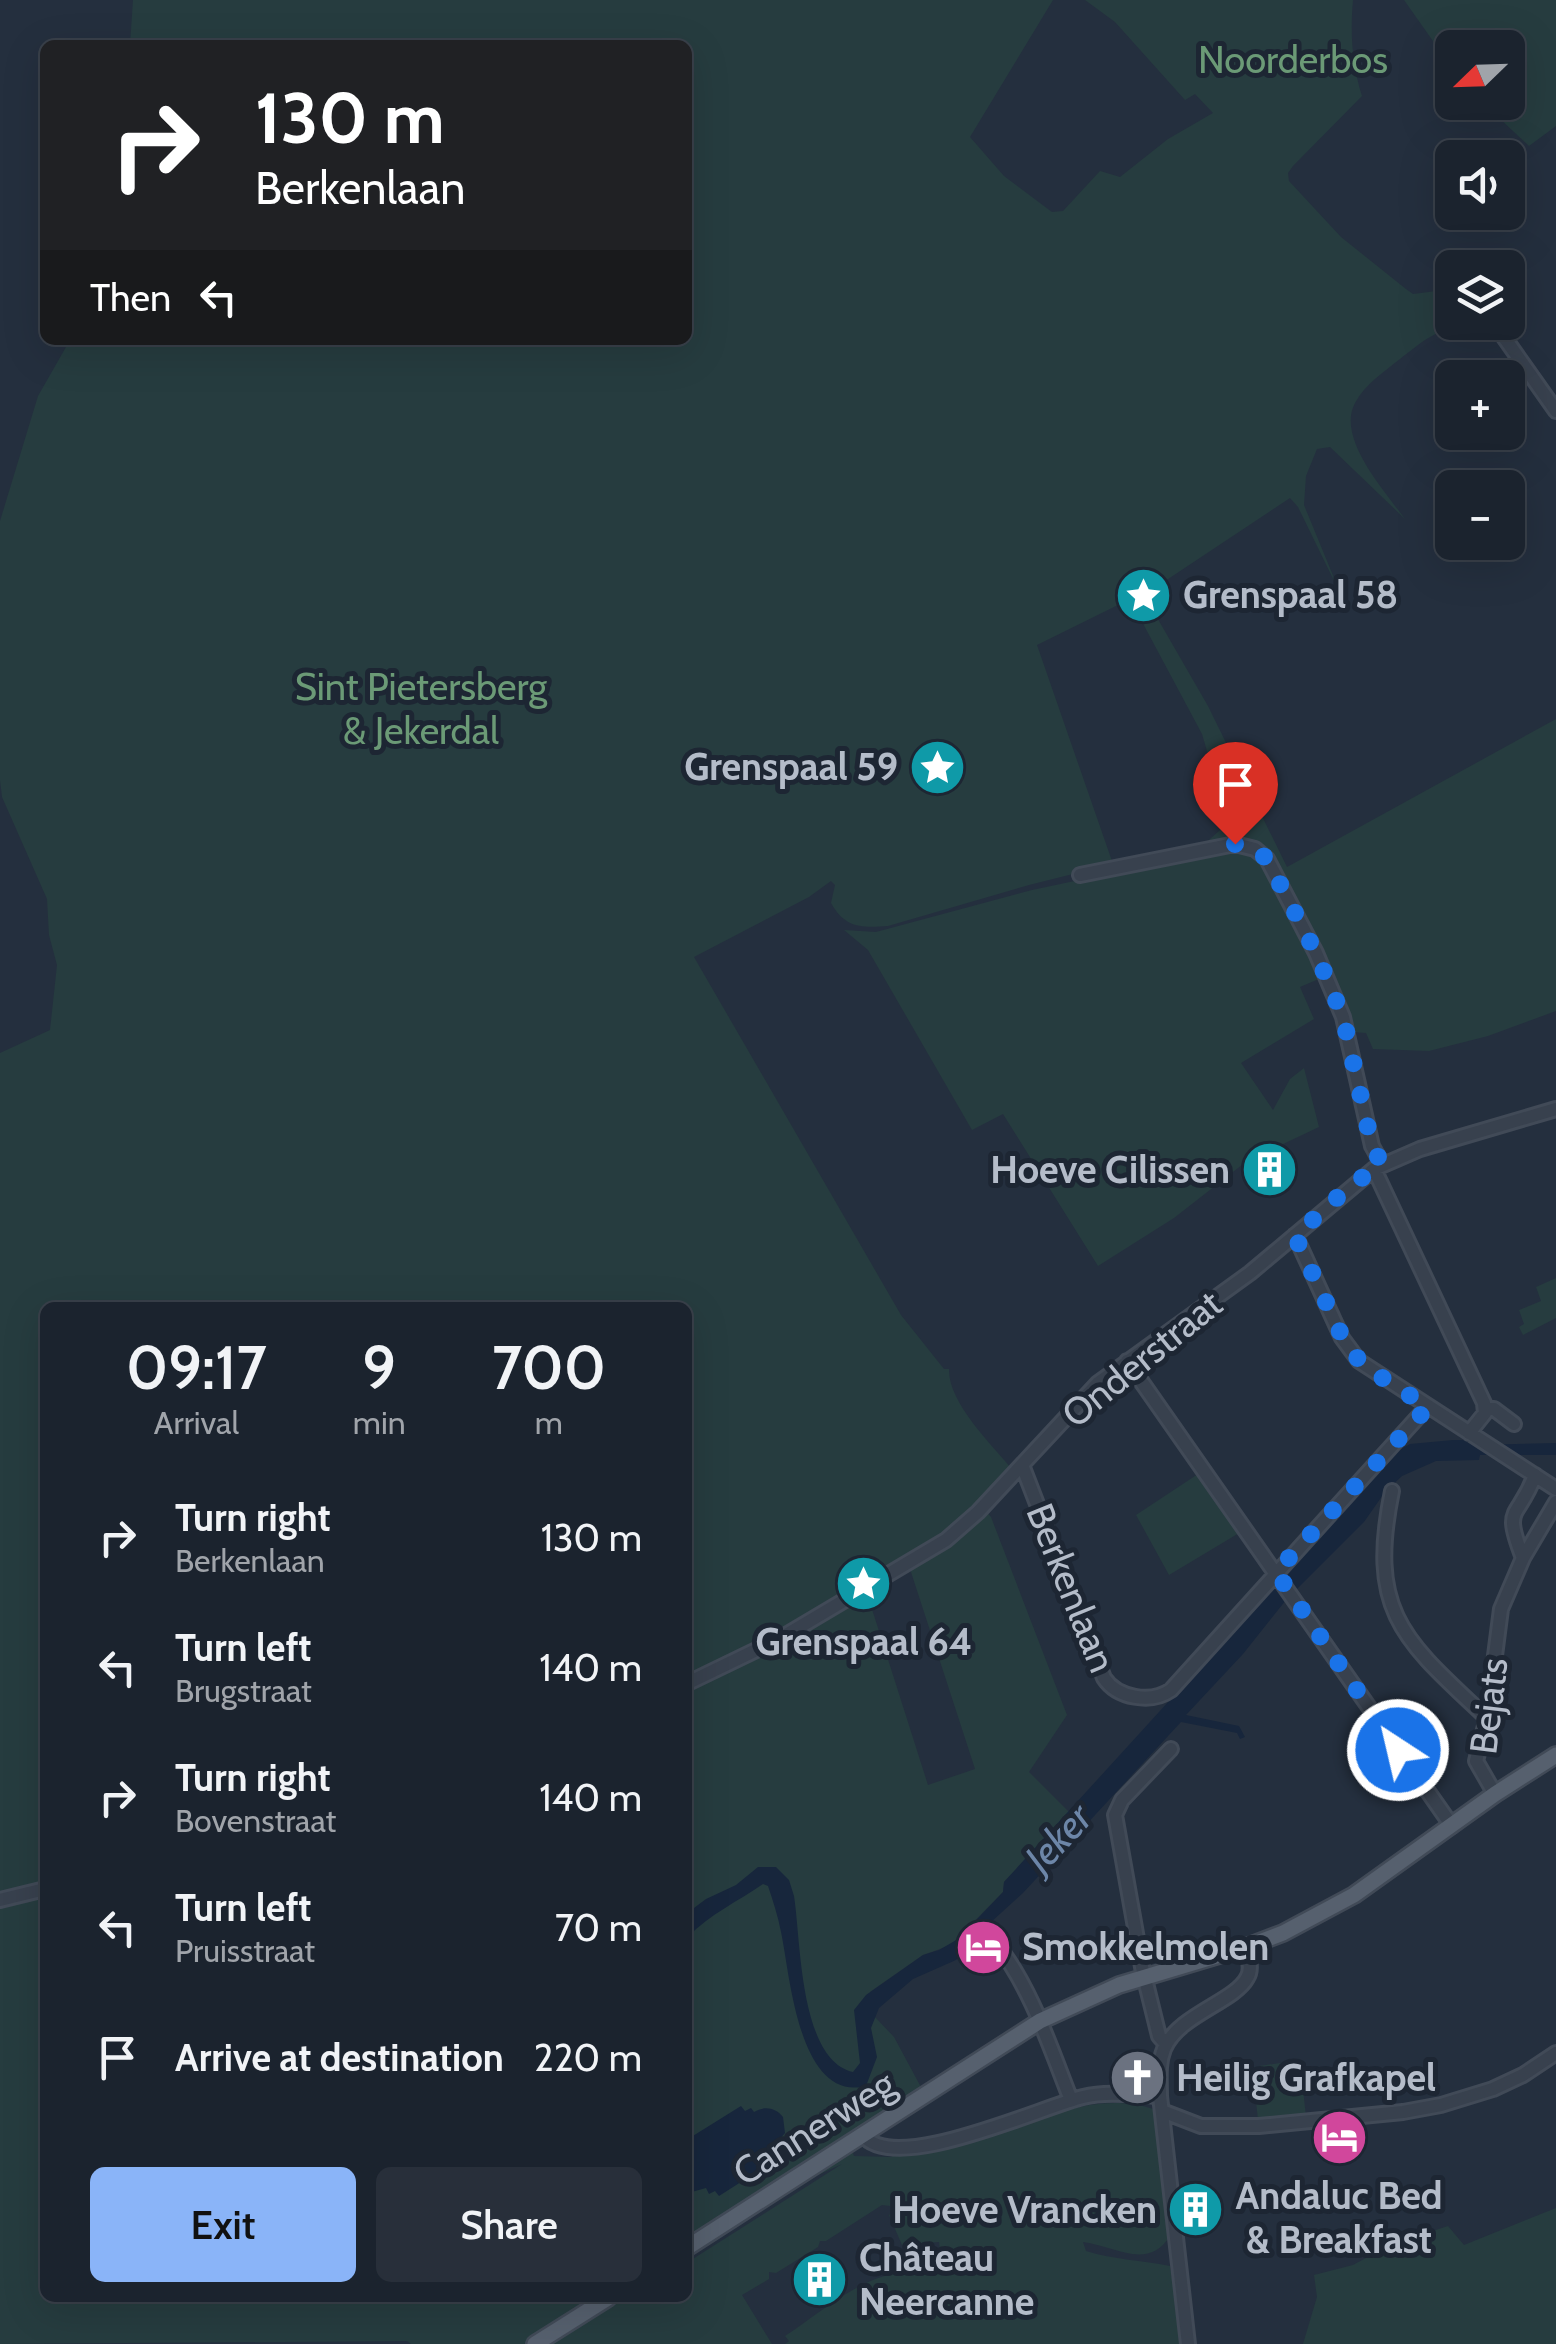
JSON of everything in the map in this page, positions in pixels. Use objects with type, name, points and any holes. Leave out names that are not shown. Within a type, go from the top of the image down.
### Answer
[{"type":"main road","name":"Cannerweg","points":[[692,2244],[1040,2021],[1078,2001],[1145,1976],[1246,1948],[1283,1933],[1354,1895],[1556,1755]]},
{"type":"main road","points":[[535,2344],[602,2302]]},
{"type":"street","points":[[1506,340],[1556,411]]},
{"type":"street","points":[[1080,875],[1235,844],[1254,848],[1267,859],[1316,953],[1343,1017],[1378,1167],[1485,1409]]},
{"type":"street","name":"Onderstraat","points":[[692,1681],[781,1638],[946,1540],[1022,1466],[1071,1410],[1127,1360],[1250,1273],[1350,1186],[1378,1167],[1420,1148],[1556,1109]]},
{"type":"street","points":[[1295,1236],[1348,1349],[1370,1370],[1556,1488]]},
{"type":"street","points":[[1127,1360],[1452,1826]]},
{"type":"street","name":"Berkenlaan","points":[[1022,1466],[1104,1678],[1120,1693],[1157,1697],[1171,1690],[1428,1407]]},
{"type":"street","points":[[1485,1409],[1494,1409],[1514,1424]]},
{"type":"street","points":[[1469,1433],[1485,1409]]},
{"type":"street","points":[[1523,1558],[1512,1528],[1512,1514],[1536,1475]]},
{"type":"street","points":[[1392,1491],[1382,1552],[1388,1590],[1403,1632],[1418,1652],[1487,1718]]},
{"type":"street","name":"Bejats","points":[[1495,1794],[1476,1761],[1487,1718],[1500,1609],[1523,1558],[1556,1502]]},
{"type":"street","points":[[1166,2044],[1159,2036],[1145,1976],[1115,1815],[1122,1800],[1171,1749]]},
{"type":"street","points":[[0,1900],[40,1891]]},
{"type":"street","points":[[996,1942],[1014,1967],[1040,2021],[1071,2100]]},
{"type":"street","points":[[1188,2344],[1160,2096],[1160,2065],[1166,2044],[1190,2019],[1246,1981],[1250,1967],[1246,1948]]},
{"type":"street","points":[[1162,2111],[1200,2126],[1258,2126],[1403,2112],[1441,2106],[1493,2089],[1556,2053]]},
{"type":"street","points":[[863,2136],[870,2144],[884,2148],[933,2143],[1096,2094],[1160,2096]]},
{"type":"green space","name":"Sint Pietersberg & Jekerdal","points":[[133,0],[1053,0],[970,137],[1004,176],[1052,212],[1063,211],[1100,171],[1120,177],[1168,139],[1213,113],[1195,94],[1185,100],[1115,22],[1085,0],[1353,0],[1353,49],[1362,96],[1288,173],[1289,181],[1341,237],[1413,294],[1435,291],[1435,335],[1375,379],[1355,403],[1351,417],[1352,432],[1365,464],[1405,519],[1330,447],[1317,449],[1306,476],[1304,505],[1341,595],[1290,498],[1144,595],[1208,706],[1287,867],[1556,719],[1556,1011],[1488,1036],[1429,1051],[1373,1049],[1366,1033],[1353,1032],[1333,973],[1300,987],[1314,1019],[1241,1063],[1273,1110],[1290,1079],[1304,1068],[1319,1127],[1247,1161],[1174,1218],[1098,1266],[1003,1114],[972,1130],[868,950],[844,930],[876,932],[1032,890],[1155,864],[1201,847],[1228,823],[1202,734],[1132,603],[1125,608],[1118,605],[1037,645],[1113,864],[878,927],[855,925],[842,917],[831,903],[835,885],[831,881],[809,897],[694,957],[901,1315],[944,1369],[949,1369],[963,1409],[1012,1469],[965,1518],[864,1584],[928,1785],[975,1769],[910,1569],[950,1543],[985,1510],[1067,1715],[1029,1772],[1070,1813],[1004,1882],[1003,1892],[951,1945],[923,1955],[870,1992],[873,2015],[894,2037],[922,2089],[848,2140],[854,2156],[892,2157],[891,2152],[968,2141],[1085,2106],[1132,2104],[1156,2110],[1170,2236],[1152,2252],[1141,2254],[1083,2242],[1086,2251],[1096,2254],[1170,2266],[1183,2344],[785,2344],[789,2341],[785,2336],[863,2285],[897,2273],[915,2272],[915,2252],[940,2250],[939,2242],[902,2245],[889,2215],[893,2213],[890,2206],[882,2205],[826,2241],[820,2241],[818,2247],[776,2273],[769,2272],[769,2279],[742,2295],[772,2344],[0,2344],[0,1053],[50,1030],[57,965],[49,935],[47,899],[2,797],[0,521],[38,396],[67,345],[692,345],[692,40],[130,40]]},
{"type":"green space","points":[[1404,0],[1556,0],[1556,126],[1529,146],[1501,120],[1525,120],[1525,30],[1435,30],[1435,44]]},
{"type":"green space","points":[[1556,1278],[1556,1318],[1523,1335],[1519,1310],[1541,1301],[1536,1287]]},
{"type":"green space","points":[[1198,1474],[1239,1533],[1169,1575],[1136,1515]]},
{"type":"green space","points":[[1300,2060],[1306,2117],[1258,2120],[1253,2074],[1259,2066]]},
{"type":"green space","points":[[1556,2208],[1556,2344],[1303,2344],[1317,2297],[1314,2275],[1353,2265],[1390,2245],[1448,2226],[1464,2245]]},
{"type":"water","name":"Jeker","points":[[1453,1440],[1468,1440],[1476,1445],[1556,1443],[1556,1455],[1480,1455],[1479,1460],[1436,1461],[1402,1476],[1186,1715],[1239,1726],[1245,1737],[1240,1739],[1237,1733],[1181,1722],[956,1960],[913,1979],[879,2008],[871,2028],[877,2057],[866,2086],[843,2086],[825,2075],[812,2056],[801,2031],[768,1886],[763,1884],[692,1933],[692,1910],[736,1885],[758,1867],[776,1867],[789,1880],[794,1896],[812,2022],[835,2063],[853,2072],[860,2063],[854,2010],[866,1995],[923,1955],[958,1939],[1003,1892],[1004,1882],[1397,1451],[1410,1444]]},
{"type":"water","points":[[741,2106],[754,2112],[773,2109],[783,2117],[785,2133],[774,2146],[774,2161],[719,2196],[715,2191],[709,2194],[706,2188],[692,2192],[692,2137]]},
{"type":"place","name":"Grenspaal 58","points":[[1144,595]]},
{"type":"place","name":"Grenspaal 59","points":[[937,767]]},
{"type":"place","name":"Hoeve Cilissen","points":[[1269,1170]]},
{"type":"place","name":"Grenspaal 64","points":[[864,1584]]},
{"type":"place","name":"Smokkelmolen","points":[[983,1947]]},
{"type":"place","name":"Heilig Grafkapel","points":[[1137,2078]]},
{"type":"place","name":"Andaluc Bed & Breakfast","points":[[1339,2138]]},
{"type":"place","name":"Hoeve Vrancken","points":[[1196,2210]]},
{"type":"place","name":"Château Neercanne","points":[[820,2280]]},
{"type":"route","points":[[1235,844],[1254,848],[1267,859],[1330,983],[1343,1017],[1372,1146],[1382,1164],[1350,1186],[1295,1236],[1348,1349],[1370,1370],[1428,1407],[1276,1572],[1398,1750]]},
{"type":"park label","name":"Noorderbos","points":[[1293,60]]}]
